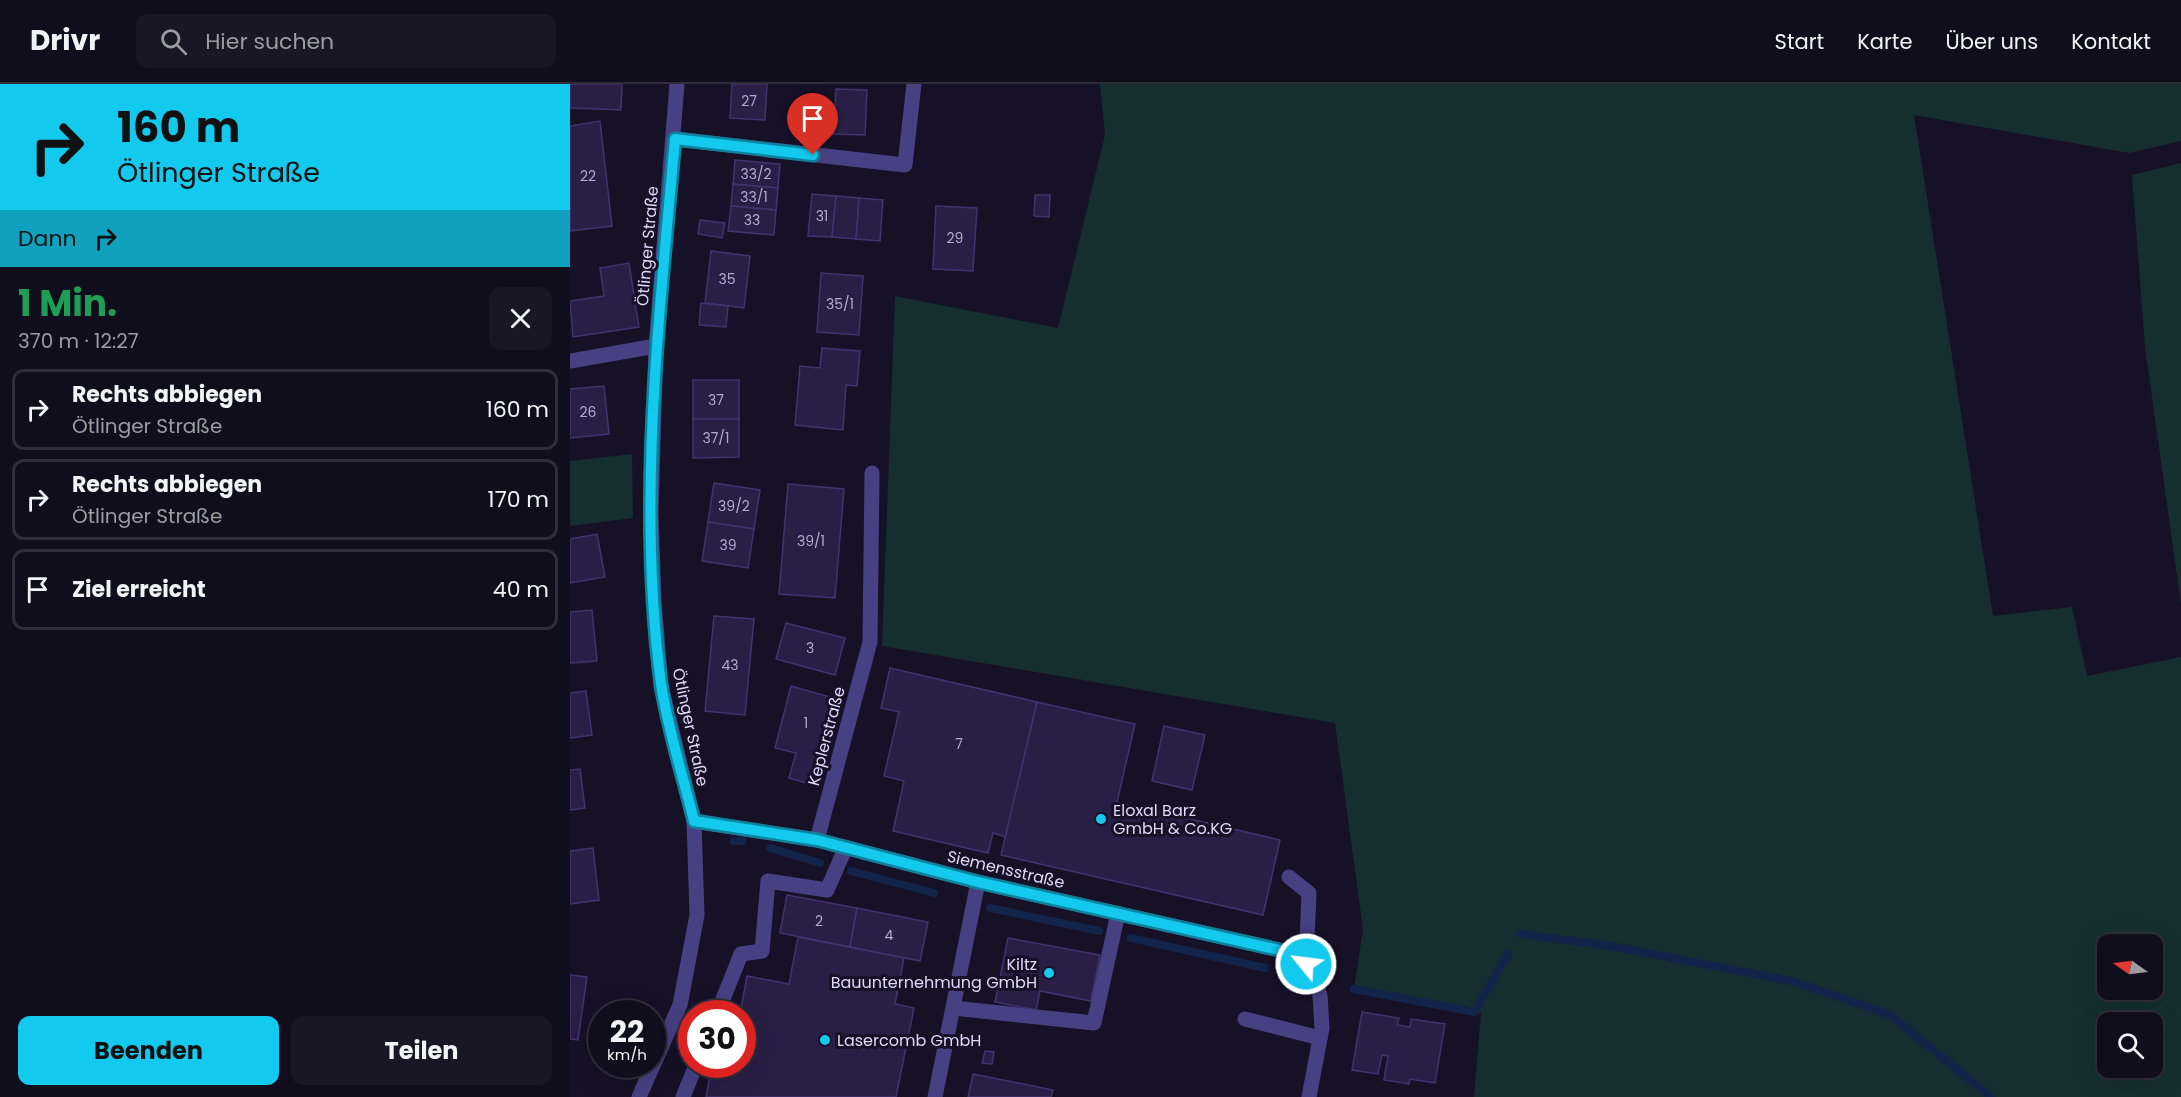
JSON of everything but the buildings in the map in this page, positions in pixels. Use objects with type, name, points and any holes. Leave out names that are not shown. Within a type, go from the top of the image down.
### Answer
[{"type":"street","name":"Ötlinger Straße","points":[[639,1097],[680,1005],[697,915],[694,821],[662,686],[654,600],[651,512],[657,346],[675,139],[677,84]]},
{"type":"street","points":[[675,139],[905,165],[914,84]]},
{"type":"street","points":[[570,361],[657,346]]},
{"type":"street","name":"Keplerstraße","points":[[817,840],[870,642],[872,472]]},
{"type":"street","name":"Siemensstraße","points":[[694,821],[817,840],[978,882],[1284,951],[1306,964]]},
{"type":"street","points":[[723,1000],[741,954],[762,951],[768,881],[827,890],[846,847]]},
{"type":"street","points":[[1289,877],[1309,893],[1306,964],[1320,995],[1322,1028],[1309,1097]]},
{"type":"street","points":[[935,1097],[978,882]]},
{"type":"street","points":[[953,1008],[1094,1023],[1118,913]]},
{"type":"street","points":[[1245,1019],[1320,1038]]},
{"type":"street","points":[[683,1097],[691,1078]]},
{"type":"green space","points":[[1100,84],[2181,84],[2181,141],[2129,153],[1914,115],[1993,616],[2072,607],[2087,676],[2181,657],[2181,1097],[1474,1097],[1481,1013],[1354,989],[1363,929],[1335,723],[882,646],[895,296],[1058,328],[1105,135]]},
{"type":"green space","points":[[2181,163],[2181,604],[2145,347],[2132,175]]},
{"type":"green space","points":[[632,454],[633,518],[570,526],[570,461]]},
{"type":"waterway","points":[[734,841],[743,841]]},
{"type":"waterway","points":[[770,848],[820,863]]},
{"type":"waterway","points":[[851,871],[934,893]]},
{"type":"waterway","points":[[990,908],[1099,931]]},
{"type":"waterway","points":[[1520,934],[1611,946],[1796,982],[1890,1015],[1991,1097]]},
{"type":"waterway","points":[[1131,938],[1265,968]]},
{"type":"waterway","points":[[1354,989],[1474,1012],[1508,954]]},
{"type":"place","name":"Eloxal Barz GmbH & Co.KG","points":[[1101,819]]},
{"type":"place","name":"Kiltz Bauunternehmung GmbH","points":[[1049,973]]},
{"type":"place","name":"Lasercomb GmbH","points":[[825,1040]]},
{"type":"route","points":[[813,155],[675,139],[657,346],[651,512],[654,600],[662,686],[694,821],[817,840],[978,882],[1284,951],[1306,964]]}]
